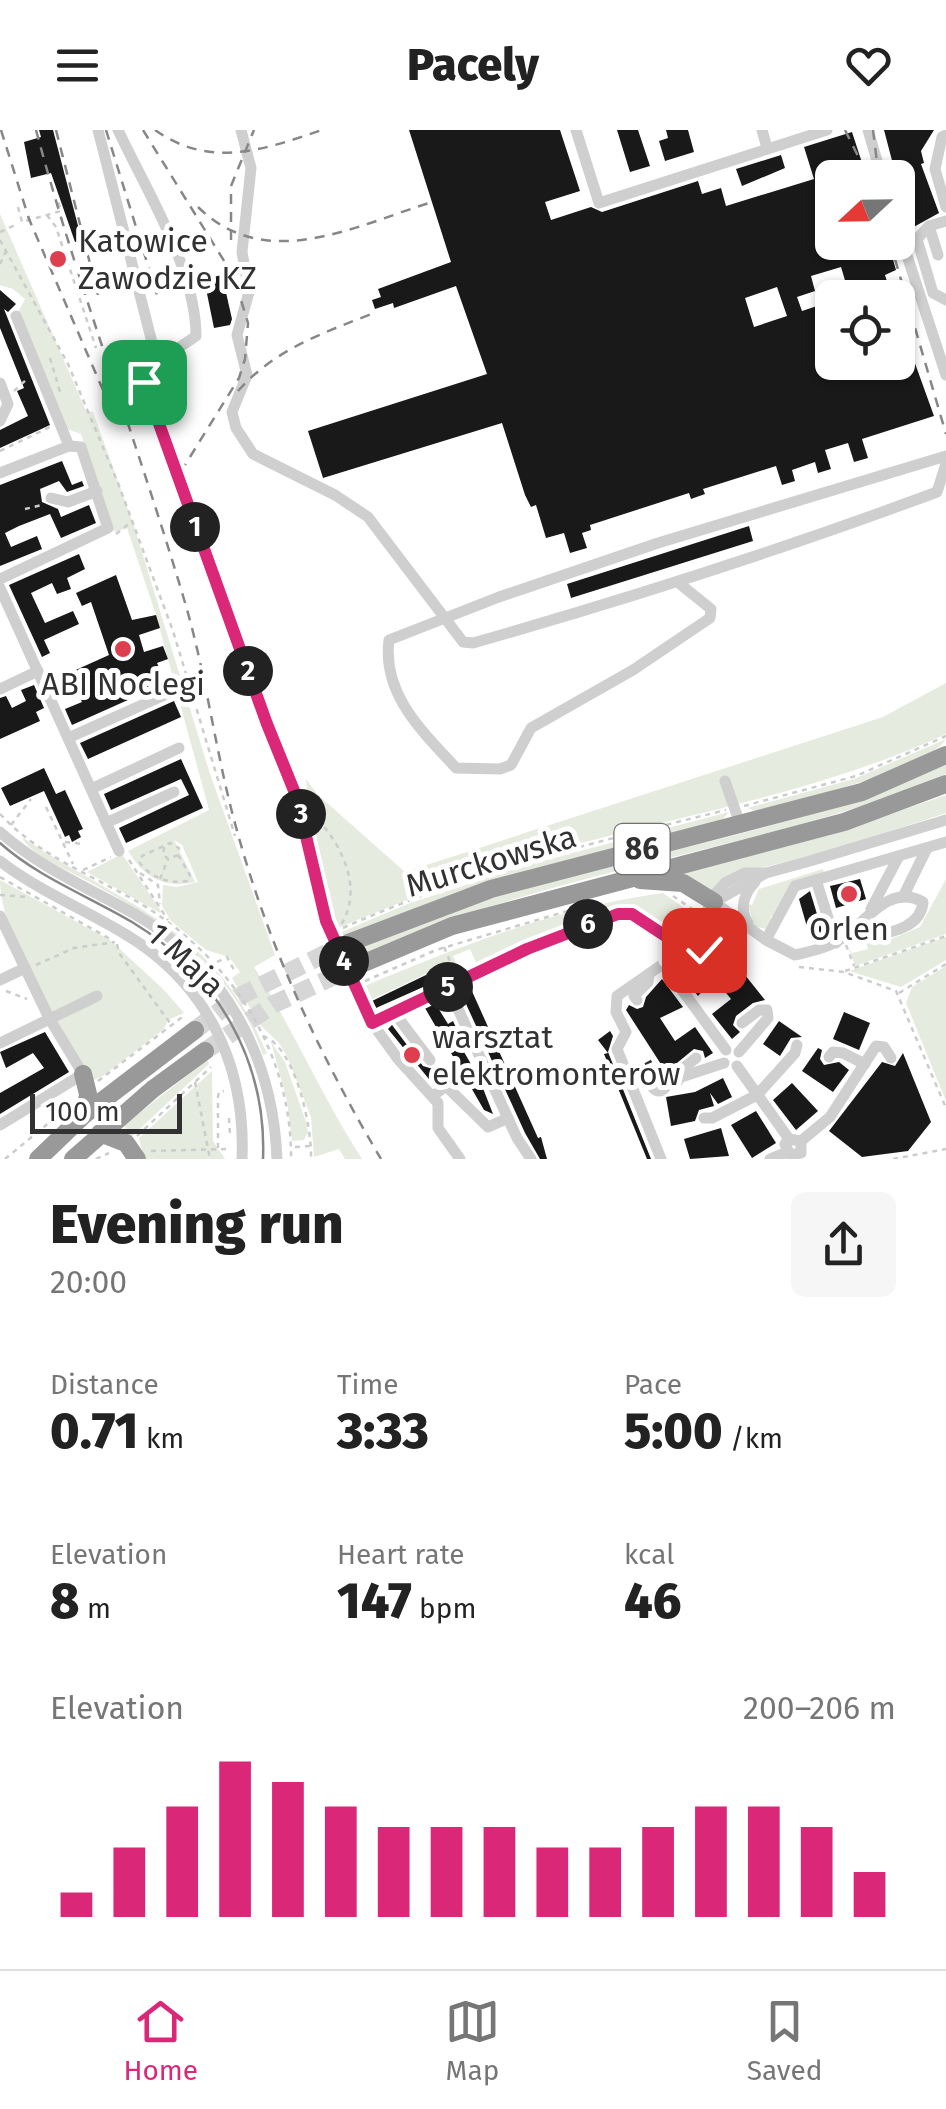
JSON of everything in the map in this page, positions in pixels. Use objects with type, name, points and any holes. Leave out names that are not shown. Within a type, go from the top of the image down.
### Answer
[{"type":"highway","name":"Murckowska","points":[[343,945],[492,889],[737,816],[862,792],[946,756]]},
{"type":"highway","name":"Murckowska","points":[[356,976],[452,926],[844,822],[946,784]]},
{"type":"highway","points":[[624,878],[683,883],[714,902]]},
{"type":"highway","points":[[38,1159],[190,1022]]},
{"type":"highway","points":[[74,1159],[100,1134],[208,1059]]},
{"type":"highway","points":[[85,1079],[85,1114]]},
{"type":"highway","points":[[100,1134],[126,1142],[138,1151]]},
{"type":"street","points":[[98,130],[158,362]]},
{"type":"street","points":[[118,130],[188,281],[196,325],[196,336],[190,344],[146,370],[144,382],[297,798],[326,921],[372,1023],[398,1060],[438,1102],[438,1128],[460,1159]]},
{"type":"street","points":[[241,130],[252,168],[242,252],[249,292],[237,335],[246,375],[232,412],[236,428],[254,454],[335,495],[368,518],[464,642],[474,643],[680,584],[889,512],[938,492],[946,460]]},
{"type":"street","points":[[576,130],[599,203],[827,130]]},
{"type":"street","points":[[762,130],[768,148]]},
{"type":"street","points":[[868,130],[877,160]]},
{"type":"street","points":[[946,135],[942,137],[934,169],[946,207]]},
{"type":"street","points":[[946,221],[929,226],[917,239],[933,293],[946,300]]},
{"type":"street","points":[[929,226],[938,254]]},
{"type":"street","points":[[908,260],[946,375]]},
{"type":"street","points":[[16,316],[49,377],[69,446]]},
{"type":"street","points":[[0,420],[8,404],[3,389]]},
{"type":"street","points":[[0,474],[69,446],[81,447],[107,521],[105,532],[0,579]]},
{"type":"street","points":[[680,584],[711,609],[710,618],[632,670],[531,728],[511,765],[456,768],[402,705],[387,658],[390,640],[658,543],[946,460]]},
{"type":"street","points":[[51,498],[68,502],[97,490]]},
{"type":"street","points":[[0,588],[119,852]]},
{"type":"street","points":[[0,689],[38,671]]},
{"type":"street","points":[[68,738],[169,693]]},
{"type":"street","points":[[91,789],[179,748]]},
{"type":"street","points":[[725,781],[737,816]]},
{"type":"street","points":[[106,822],[174,792]]},
{"type":"street","points":[[661,1159],[617,1049],[626,1032],[614,1004],[621,990],[665,961],[714,902],[766,873],[946,820]]},
{"type":"street","name":"1 Maja","points":[[6,828],[43,864],[160,931],[209,974],[236,1012],[258,1058],[272,1109],[277,1159]]},
{"type":"street","points":[[766,940],[795,886],[946,842]]},
{"type":"street","points":[[903,898],[928,848]]},
{"type":"street","points":[[714,902],[766,940],[795,955],[843,936],[871,909],[899,856]]},
{"type":"street","name":"1 Maja","points":[[1,862],[135,940],[186,982],[212,1019],[232,1067],[239,1096],[236,1156]]},
{"type":"street","points":[[752,930],[744,918],[744,899],[752,884],[766,873]]},
{"type":"street","points":[[816,880],[843,936]]},
{"type":"street","points":[[843,936],[862,939],[916,922],[923,902],[903,898],[871,909]]},
{"type":"street","points":[[372,1023],[566,932],[626,912],[679,945]]},
{"type":"street","points":[[0,916],[20,970],[85,1079],[0,1125]]},
{"type":"street","points":[[665,961],[677,960],[700,946],[704,950]]},
{"type":"street","points":[[665,961],[757,1095],[778,1115],[792,1144]]},
{"type":"street","points":[[0,980],[20,970]]},
{"type":"street","points":[[637,1000],[634,996],[648,982],[649,974]]},
{"type":"street","points":[[453,984],[508,1118],[531,1159]]},
{"type":"street","points":[[0,1043],[97,996]]},
{"type":"street","points":[[636,1098],[652,1088],[655,1077],[672,1082],[731,1058],[768,1018],[767,1010],[762,1009],[742,1023]]},
{"type":"street","points":[[393,1011],[430,1060]]},
{"type":"street","points":[[704,1118],[712,1118],[757,1095],[798,1045]]},
{"type":"street","points":[[770,1159],[830,1117],[876,1046],[881,1045],[891,1058]]},
{"type":"street","points":[[829,1057],[845,1048],[864,1064]]},
{"type":"street","points":[[672,1082],[696,1058]]},
{"type":"street","points":[[433,1096],[446,1086],[488,1127],[508,1118]]},
{"type":"path","points":[[18,207],[22,222],[61,210],[57,198]]},
{"type":"path","points":[[47,215],[56,227],[96,348]]},
{"type":"path","points":[[0,232],[15,225]]},
{"type":"path","points":[[0,240],[68,364],[118,483],[184,672],[234,836]]},
{"type":"path","points":[[0,264],[6,250]]},
{"type":"path","points":[[128,340],[133,360]]},
{"type":"path","points":[[49,377],[50,358]]},
{"type":"path","points":[[3,389],[28,378]]},
{"type":"path","points":[[0,451],[56,424]]},
{"type":"path","points":[[25,509],[51,498]]},
{"type":"path","points":[[169,693],[184,672]]},
{"type":"path","points":[[297,798],[326,826],[343,852],[350,873],[348,915],[339,930],[416,898],[570,848],[737,816],[856,776],[946,736]]},
{"type":"path","points":[[6,828],[31,799]]},
{"type":"path","points":[[46,807],[74,868]]},
{"type":"path","points":[[63,842],[82,844]]},
{"type":"path","points":[[135,869],[159,882],[190,878],[174,844],[139,859],[159,882]]},
{"type":"path","points":[[164,847],[163,854],[168,859]]},
{"type":"path","points":[[82,871],[119,852],[170,922]]},
{"type":"path","points":[[160,906],[159,882],[168,859],[178,855]]},
{"type":"path","points":[[0,876],[118,943]]},
{"type":"path","points":[[666,891],[698,914]]},
{"type":"path","points":[[0,895],[32,896]]},
{"type":"path","points":[[356,976],[577,908]]},
{"type":"path","points":[[843,936],[854,968]]},
{"type":"path","points":[[946,936],[844,972],[898,994],[946,1108]]},
{"type":"path","points":[[0,988],[32,1000],[20,970],[79,947],[118,943]]},
{"type":"path","points":[[118,943],[119,953],[142,981],[163,1018],[172,1024]]},
{"type":"path","points":[[444,947],[453,984]]},
{"type":"path","points":[[215,962],[227,958],[234,970]]},
{"type":"path","points":[[898,994],[946,964]]},
{"type":"path","points":[[0,1151],[6,1157],[62,1112],[68,1093],[85,1079],[106,1076],[172,1024],[190,1022]]},
{"type":"path","points":[[263,1036],[274,1042],[287,1062],[308,1116],[311,1159]]},
{"type":"path","points":[[208,1059],[195,1082],[136,1136],[138,1151],[226,1149]]},
{"type":"path","points":[[224,1081],[227,1100]]},
{"type":"path","points":[[195,1082],[210,1159]]},
{"type":"path","points":[[218,1150],[218,1097],[219,1092],[226,1091]]},
{"type":"path","points":[[228,1110],[236,1156]]},
{"type":"path","points":[[294,1147],[312,1146]]},
{"type":"path","points":[[893,1159],[946,1150]]},
{"type":"path","points":[[96,1159],[118,1151]]},
{"type":"shaded area","points":[[0,214],[86,411],[93,412],[134,526],[210,774],[275,955],[254,967],[362,1159],[345,1159],[339,1149],[314,1157],[311,1117],[287,1056],[261,1026],[232,978],[240,972],[229,957],[206,950],[171,921],[162,906],[163,885],[177,887],[198,882],[182,845],[174,840],[195,882],[174,884],[156,879],[128,851],[209,810],[156,615],[127,528],[115,532],[81,434],[67,429],[18,312],[25,299],[0,285]]},
{"type":"shaded area","points":[[946,683],[946,734],[902,753],[766,797],[518,861],[426,892],[336,929],[329,911],[319,874],[306,779],[317,794],[405,872],[883,717]]},
{"type":"shaded area","points":[[946,739],[934,751],[888,773],[756,811],[747,808],[854,779]]},
{"type":"shaded area","points":[[946,765],[946,774],[847,811],[514,899],[349,960],[346,954],[493,898],[798,818]]},
{"type":"shaded area","points":[[946,795],[946,813],[822,853],[735,874],[712,891],[676,873],[831,835]]},
{"type":"shaded area","points":[[729,812],[723,819],[462,890],[341,938],[339,933],[410,903],[530,864]]},
{"type":"shaded area","points":[[22,837],[164,924],[194,948],[246,1011],[267,1054],[263,1055],[234,997],[192,950],[141,912],[40,855]]},
{"type":"shaded area","points":[[122,854],[161,911],[160,913],[87,872]]},
{"type":"shaded area","points":[[823,869],[824,873],[794,883],[775,918],[770,916],[773,921],[766,929],[754,926],[748,904],[752,905],[759,889]]},
{"type":"shaded area","points":[[946,879],[946,934],[855,966],[849,948],[852,953],[868,949],[866,942],[876,939],[879,944],[920,927]]},
{"type":"shaded area","points":[[0,880],[110,940],[184,1013],[168,1020],[164,1029],[91,1081],[21,955],[10,929]]},
{"type":"shaded area","points":[[663,893],[696,916],[681,940],[622,908],[477,965],[470,949],[453,956],[460,973],[450,978],[441,971],[432,975],[433,987],[426,974],[366,1002],[360,988],[546,919]]},
{"type":"shaded area","points":[[946,937],[946,960],[901,987],[849,971]]},
{"type":"shaded area","points":[[946,966],[946,1101],[906,1003],[912,987]]},
{"type":"shaded area","points":[[271,1042],[285,1062],[306,1122],[308,1132],[304,1140],[292,1141],[287,1100]]},
{"type":"shaded area","points":[[207,1060],[209,1064],[130,1138],[124,1125]]},
{"type":"shaded area","points":[[212,1071],[213,1141],[225,1159],[144,1159],[139,1138]]},
{"type":"building","points":[[39,130],[53,130],[82,241],[75,242],[51,173],[31,178],[24,142],[41,137]]},
{"type":"building","points":[[409,130],[560,130],[580,191],[545,202],[551,220],[591,207],[602,212],[698,181],[702,194],[721,188],[726,206],[814,179],[804,147],[852,132],[861,160],[815,160],[815,260],[893,260],[896,270],[885,275],[887,280],[845,280],[841,267],[811,276],[815,291],[797,297],[802,311],[815,307],[815,380],[915,380],[915,363],[934,416],[862,439],[868,458],[854,462],[848,443],[825,450],[831,469],[818,473],[815,462],[792,470],[795,481],[782,485],[776,466],[703,489],[705,494],[691,499],[689,493],[590,525],[591,530],[582,533],[587,548],[570,553],[564,533],[546,538],[536,505],[531,507],[525,495],[502,423],[323,478],[308,431],[487,374],[456,286],[394,308],[393,303],[375,309],[372,300],[381,297],[378,289],[451,262]],"holes":[[[777,287],[787,316],[754,327],[745,298]]]},
{"type":"building","points":[[617,130],[638,130],[650,166],[630,172]]},
{"type":"building","points":[[666,130],[688,130],[694,152],[665,161],[659,141],[668,138]]},
{"type":"building","points":[[884,130],[934,130],[921,151],[921,164],[939,213],[915,226],[915,160],[892,160]]},
{"type":"building","points":[[781,155],[785,168],[742,186],[736,169]]},
{"type":"building","points":[[222,275],[232,319],[230,325],[214,328],[204,279]]},
{"type":"building","points":[[0,290],[16,304],[8,312],[4,309],[50,425],[0,448],[0,430],[28,416],[17,391],[24,388],[0,328]]},
{"type":"building","points":[[62,461],[72,485],[82,481],[84,486],[67,492],[59,481],[40,489],[42,502],[58,509],[61,517],[89,505],[96,523],[61,538],[50,514],[19,526],[5,533],[11,547],[37,536],[42,549],[0,566],[0,485]]},
{"type":"building","points":[[749,526],[753,541],[571,598],[567,584]]},
{"type":"building","points":[[79,554],[85,569],[67,578],[71,589],[57,594],[52,583],[31,593],[45,623],[73,611],[79,624],[44,640],[50,653],[42,657],[9,585]]},
{"type":"building","points":[[116,575],[132,620],[156,615],[160,628],[139,635],[144,652],[163,646],[168,659],[157,663],[166,683],[72,725],[65,709],[82,702],[69,673],[109,655],[91,602],[82,606],[76,593]]},
{"type":"building","points":[[34,685],[44,708],[36,712],[40,721],[0,739],[0,698],[6,696],[12,708],[26,701],[21,690]]},
{"type":"building","points":[[174,701],[181,717],[88,759],[80,743]]},
{"type":"building","points":[[181,759],[203,808],[126,843],[119,828],[189,795],[181,779],[111,810],[104,794]]},
{"type":"building","points":[[44,768],[56,794],[65,790],[83,829],[78,831],[81,837],[72,842],[69,835],[65,837],[44,791],[10,806],[1,788]]},
{"type":"building","points":[[860,879],[866,899],[836,908],[830,886]]},
{"type":"building","points":[[810,891],[824,937],[811,941],[799,899]]},
{"type":"building","points":[[717,940],[765,1000],[753,1003],[736,1016],[733,1025],[740,1032],[732,1039],[712,1014],[731,999],[714,978],[698,996],[679,970],[699,958],[710,957],[711,944]]},
{"type":"building","points":[[426,975],[430,984],[376,1008],[372,1001]]},
{"type":"building","points":[[662,979],[683,1007],[660,1018],[675,1041],[695,1027],[713,1053],[705,1058],[703,1051],[694,1049],[666,1072],[626,1010],[629,1005],[643,1007],[646,997]]},
{"type":"building","points":[[471,989],[538,1138],[541,1137],[547,1159],[540,1159],[525,1133],[461,993]]},
{"type":"building","points":[[435,1003],[448,1024],[453,1021],[460,1036],[456,1038],[479,1078],[493,1114],[484,1110],[425,1008]]},
{"type":"building","points":[[844,1012],[870,1023],[859,1050],[833,1039]]},
{"type":"building","points":[[779,1021],[802,1037],[791,1038],[780,1056],[763,1044]]},
{"type":"building","points":[[392,1025],[423,1066],[433,1069],[441,1078],[433,1084],[388,1029]]},
{"type":"building","points":[[610,1031],[613,1036],[608,1052],[651,1159],[647,1159],[604,1054],[608,1053],[598,1040]]},
{"type":"building","points":[[45,1032],[69,1072],[0,1114],[0,1093],[44,1068],[33,1053],[6,1068],[0,1052]]},
{"type":"building","points":[[818,1048],[822,1050],[820,1059],[824,1065],[839,1062],[849,1070],[833,1092],[802,1071]]},
{"type":"building","points":[[903,1053],[931,1122],[908,1151],[862,1157],[829,1131],[882,1062],[895,1066]]},
{"type":"building","points":[[723,1078],[732,1097],[718,1104],[710,1093],[714,1106],[699,1110],[695,1121],[671,1126],[666,1097],[695,1092]]},
{"type":"building","points":[[792,1083],[818,1111],[796,1130],[773,1100]]},
{"type":"building","points":[[756,1111],[776,1143],[752,1158],[731,1125]]},
{"type":"building","points":[[721,1128],[729,1156],[690,1159],[684,1139]]},
{"type":"tunnel","points":[[195,1030],[238,997],[343,945]]},
{"type":"tunnel","points":[[205,1051],[274,1004],[352,968]]},
{"type":"tram line","points":[[0,843],[30,866],[132,922],[162,943],[211,993],[231,1022],[256,1087],[263,1159]]},
{"type":"railway","points":[[1,130],[29,219],[106,397]]},
{"type":"railway","points":[[36,130],[186,606],[229,800],[263,914],[297,998],[381,1159]]},
{"type":"railway","points":[[56,130],[98,295]]},
{"type":"railway","points":[[106,130],[158,298]]},
{"type":"railway","points":[[143,130],[234,277],[248,323],[239,378],[185,465]]},
{"type":"railway","points":[[155,130],[176,142],[216,152],[258,149],[322,130]]},
{"type":"railway","points":[[231,240],[231,186],[254,130]]},
{"type":"railway","points":[[845,130],[860,160]]},
{"type":"railway","points":[[873,130],[877,160]]},
{"type":"railway","points":[[198,207],[224,227],[252,238],[280,241],[340,232],[429,203]]},
{"type":"railway","points":[[895,260],[946,434]]},
{"type":"railway","points":[[238,391],[284,353],[374,313]]},
{"type":"place","name":"Katowice Zawodzie KZ","points":[[58,259]]},
{"type":"place","name":"ABI Noclegi","points":[[123,649]]},
{"type":"place","name":"Orlen","points":[[849,894]]},
{"type":"place","name":"warsztat elektromonterów","points":[[412,1055]]},
{"type":"route","points":[[144,382],[297,798],[326,921],[372,1023],[527,949],[626,912],[679,945],[668,959],[677,960],[700,946],[704,950]]}]
